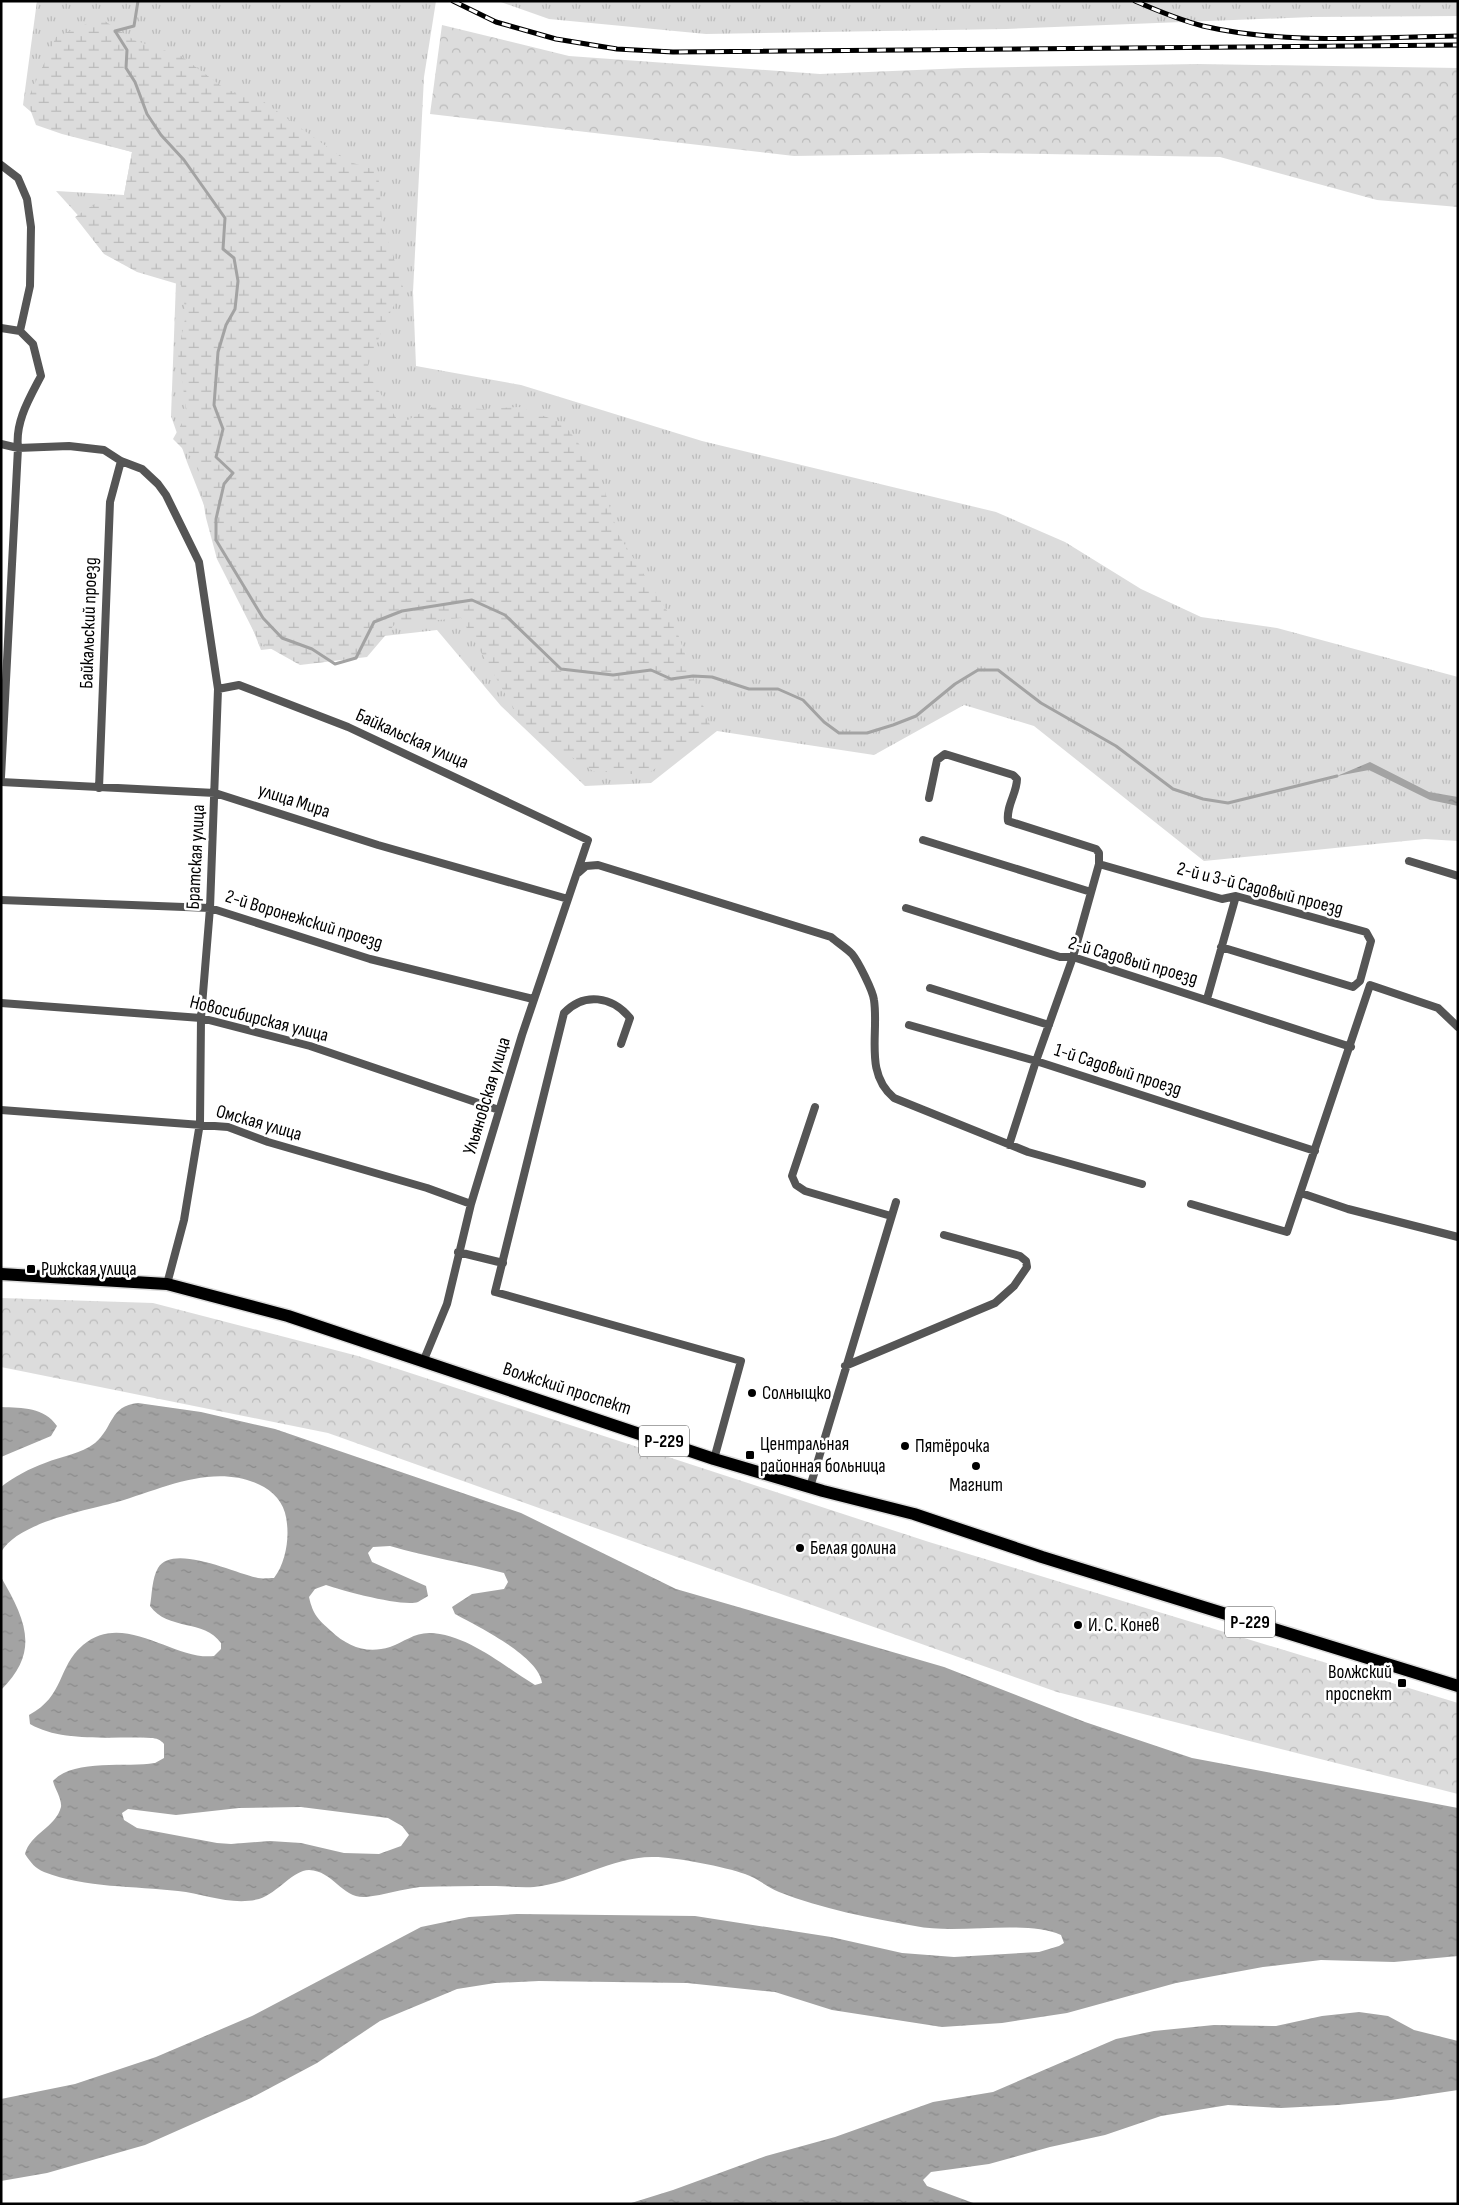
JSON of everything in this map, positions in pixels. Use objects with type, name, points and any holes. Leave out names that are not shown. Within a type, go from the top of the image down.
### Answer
[{"type":"main road","name":"Волжский проспект","points":[[1,1274],[167,1284],[288,1316],[714,1459],[810,1487],[914,1514],[1042,1557],[1458,1686]]},
{"type":"street","points":[[1,165],[18,178],[27,200],[31,227],[30,286],[20,331]]},
{"type":"street","points":[[1,328],[20,331],[33,344],[41,376],[25,407],[16,434],[18,448],[1,777]]},
{"type":"street","points":[[1,444],[18,448],[69,446],[104,450],[121,461]]},
{"type":"street","name":"Братская улица","points":[[121,461],[142,469],[158,484],[199,562],[218,689],[210,908],[201,1018],[200,1123],[184,1220],[167,1284]]},
{"type":"street","name":"Байкальский проезд","points":[[99,788],[110,502],[121,461]]},
{"type":"street","name":"Байкальская улица","points":[[218,689],[238,685],[348,727],[588,840]]},
{"type":"street","points":[[929,798],[936,760],[945,754],[1013,776],[1017,779],[1017,785],[1007,814],[1008,821],[1096,849],[1099,853],[1100,864],[1073,957],[1036,1061],[1009,1145]]},
{"type":"street","name":"улица Мира","points":[[1,782],[215,793],[378,845],[568,899]]},
{"type":"street","name":"Ульяновская улица","points":[[423,1362],[447,1304],[458,1252],[499,1110],[533,999],[588,840]]},
{"type":"street","points":[[923,840],[1091,892]]},
{"type":"street","points":[[1409,861],[1458,876]]},
{"type":"street","points":[[576,875],[586,866],[598,864],[831,937],[853,956],[874,998],[874,1057],[878,1075],[886,1091],[906,1105],[1028,1152],[1142,1184]]},
{"type":"street","name":"2-й и 3-й Садовый проезд","points":[[1100,864],[1222,899],[1236,896],[1366,932],[1371,941],[1360,981],[1353,986],[1221,947]]},
{"type":"street","points":[[1208,999],[1236,896]]},
{"type":"street","name":"2-й Воронежский проезд","points":[[1,900],[210,908],[370,959],[533,999]]},
{"type":"street","name":"2-й Садовый проезд","points":[[906,908],[1060,957],[1073,957],[1208,999],[1351,1047]]},
{"type":"street","points":[[1192,1204],[1287,1232],[1351,1047],[1370,985],[1438,1008],[1458,1027]]},
{"type":"street","points":[[930,988],[1049,1025]]},
{"type":"street","points":[[621,1044],[630,1018],[622,1008],[601,1000],[582,999],[573,1004],[564,1013],[495,1292],[741,1360],[714,1459]]},
{"type":"street","name":"Новосибирская улица","points":[[1,1002],[201,1018],[310,1046],[499,1110]]},
{"type":"street","name":"1-й Садовый проезд","points":[[910,1025],[1036,1061],[1315,1151]]},
{"type":"street","points":[[815,1107],[792,1176],[796,1185],[805,1192],[892,1216]]},
{"type":"street","name":"Омская улица","points":[[1,1110],[200,1123],[228,1127],[268,1142],[426,1188],[471,1204]]},
{"type":"street","points":[[1301,1193],[1348,1209],[1458,1237]]},
{"type":"street","points":[[810,1487],[896,1202]]},
{"type":"street","points":[[845,1366],[995,1303],[1014,1286],[1027,1267],[1026,1261],[1020,1256],[944,1235]]},
{"type":"street","points":[[458,1252],[503,1263]]},
{"type":"green space","points":[[37,1],[436,1],[424,77],[413,292],[416,366],[521,385],[702,441],[996,512],[1065,542],[1141,589],[1201,617],[1277,628],[1458,677],[1458,841],[1425,839],[1204,861],[1034,726],[964,705],[874,755],[717,731],[651,783],[585,786],[501,706],[437,630],[261,650],[187,462],[171,416],[176,282],[121,263],[56,191],[124,195],[132,152],[51,129],[23,105]]},
{"type":"green space","points":[[498,1],[1458,1],[1458,16],[1312,17],[1006,29],[706,34],[549,19]]},
{"type":"green space","points":[[100,18],[134,40],[181,56],[228,91],[264,102],[347,161],[378,171],[382,222],[403,287],[384,325],[366,371],[400,424],[432,407],[483,409],[519,407],[563,423],[598,469],[618,534],[673,620],[711,728],[677,755],[645,775],[593,771],[524,726],[461,618],[395,624],[367,657],[300,665],[259,642],[217,559],[206,518],[197,463],[173,439],[187,414],[178,354],[186,314],[181,285],[137,272],[104,254],[75,217],[96,203],[124,195],[132,152],[62,134],[36,125],[27,101],[56,37]]},
{"type":"green space","points":[[442,25],[569,56],[820,74],[965,68],[1198,64],[1458,68],[1458,207],[1377,200],[1220,157],[982,153],[794,156],[430,114]]},
{"type":"green space","points":[[1,1298],[153,1303],[358,1356],[929,1542],[1458,1703],[1458,1794],[1057,1692],[328,1433],[1,1367]]},
{"type":"water","points":[[1370,762],[1429,792],[1458,797],[1458,806],[1430,800],[1369,770],[1337,776]]},
{"type":"water","points":[[138,1403],[201,1412],[275,1429],[521,1513],[676,1589],[944,1667],[1085,1722],[1192,1758],[1458,1808],[1458,1956],[1394,1962],[1321,1960],[1263,1967],[1176,1983],[1067,2013],[1002,2023],[942,2027],[832,2010],[775,1992],[687,1983],[539,1981],[495,1983],[457,1989],[380,2021],[317,2063],[251,2098],[145,2145],[47,2173],[1,2181],[1,2099],[75,2084],[156,2057],[252,2016],[421,1927],[469,1917],[517,1914],[695,1916],[831,1937],[902,1953],[954,1957],[1039,1952],[1064,1943],[1061,1935],[1046,1930],[1010,1927],[932,1928],[864,1916],[795,1898],[736,1871],[663,1857],[624,1861],[549,1885],[534,1887],[420,1887],[366,1897],[350,1894],[325,1875],[309,1870],[297,1874],[266,1896],[249,1901],[218,1899],[188,1892],[93,1884],[44,1872],[33,1865],[25,1854],[32,1841],[54,1820],[61,1807],[53,1781],[62,1774],[74,1769],[101,1765],[155,1763],[164,1758],[164,1744],[155,1738],[89,1737],[57,1734],[30,1724],[29,1715],[49,1699],[75,1654],[83,1645],[99,1636],[115,1633],[132,1634],[199,1656],[214,1656],[221,1649],[221,1643],[214,1636],[196,1627],[166,1619],[150,1606],[156,1572],[166,1561],[177,1558],[190,1559],[221,1566],[258,1578],[274,1578],[281,1566],[285,1552],[287,1538],[286,1518],[283,1507],[277,1498],[264,1487],[228,1476],[209,1477],[172,1484],[117,1502],[53,1519],[22,1533],[1,1552],[1,1487],[33,1468],[90,1447],[101,1437],[117,1413],[129,1405]],"holes":[[[390,1546],[504,1573],[508,1582],[504,1589],[472,1594],[452,1607],[455,1614],[519,1652],[538,1673],[542,1683],[535,1685],[485,1652],[458,1639],[443,1635],[424,1633],[390,1647],[373,1650],[358,1648],[337,1637],[312,1608],[309,1597],[315,1589],[326,1585],[359,1594],[410,1603],[418,1602],[428,1596],[426,1586],[372,1562],[368,1553],[373,1547]],[[301,1807],[388,1818],[402,1826],[409,1835],[401,1846],[379,1854],[344,1853],[301,1843],[270,1841],[231,1844],[217,1843],[137,1828],[124,1820],[122,1813],[128,1809],[176,1815],[239,1808]]]},
{"type":"water","points":[[1,1407],[25,1408],[39,1412],[46,1415],[57,1426],[51,1436],[1,1457]]},
{"type":"water","points":[[1,1577],[10,1592],[22,1621],[25,1648],[21,1662],[13,1676],[1,1690]]},
{"type":"water","points":[[1359,2012],[1388,2016],[1414,2030],[1458,2041],[1458,2090],[1391,2100],[1338,2105],[1281,2108],[1228,2105],[1161,2116],[1105,2135],[1050,2147],[989,2164],[931,2172],[923,2180],[927,2186],[976,2204],[628,2204],[673,2190],[766,2156],[835,2137],[933,2102],[993,2092],[1116,2039],[1154,2031],[1214,2025],[1276,2026],[1322,2016]]},
{"type":"waterway","points":[[138,1],[134,26],[115,31],[127,50],[126,68],[135,82],[147,114],[161,135],[184,160],[225,218],[223,249],[234,258],[238,281],[235,309],[226,325],[218,352],[214,405],[223,429],[216,457],[233,473],[224,484],[216,519],[216,540],[263,618],[282,638],[312,649],[335,664],[356,658],[374,622],[402,611],[472,600],[505,615],[561,669],[613,675],[651,670],[671,679],[693,676],[712,677],[749,689],[778,689],[803,700],[824,722],[839,733],[867,733],[916,716],[955,684],[978,670],[998,670],[1041,703],[1116,746],[1173,789],[1203,799],[1228,803],[1337,776]]},
{"type":"railway","points":[[453,1],[496,22],[556,39],[617,49],[673,52],[1458,45]]},
{"type":"railway","points":[[1135,1],[1203,26],[1266,36],[1330,39],[1458,36]]},
{"type":"place","name":"Рижская улица","points":[[31,1269]]},
{"type":"place","name":"Солныщко","points":[[752,1393]]},
{"type":"place","name":"Пятёрочка","points":[[905,1446]]},
{"type":"place","name":"Центральная районная больница","points":[[750,1455]]},
{"type":"place","name":"Магнит","points":[[976,1466]]},
{"type":"place","name":"Белая долина","points":[[800,1548]]},
{"type":"place","name":"И. С. Конев","points":[[1078,1625]]},
{"type":"place","name":"Волжский проспект","points":[[1402,1683]]}]
